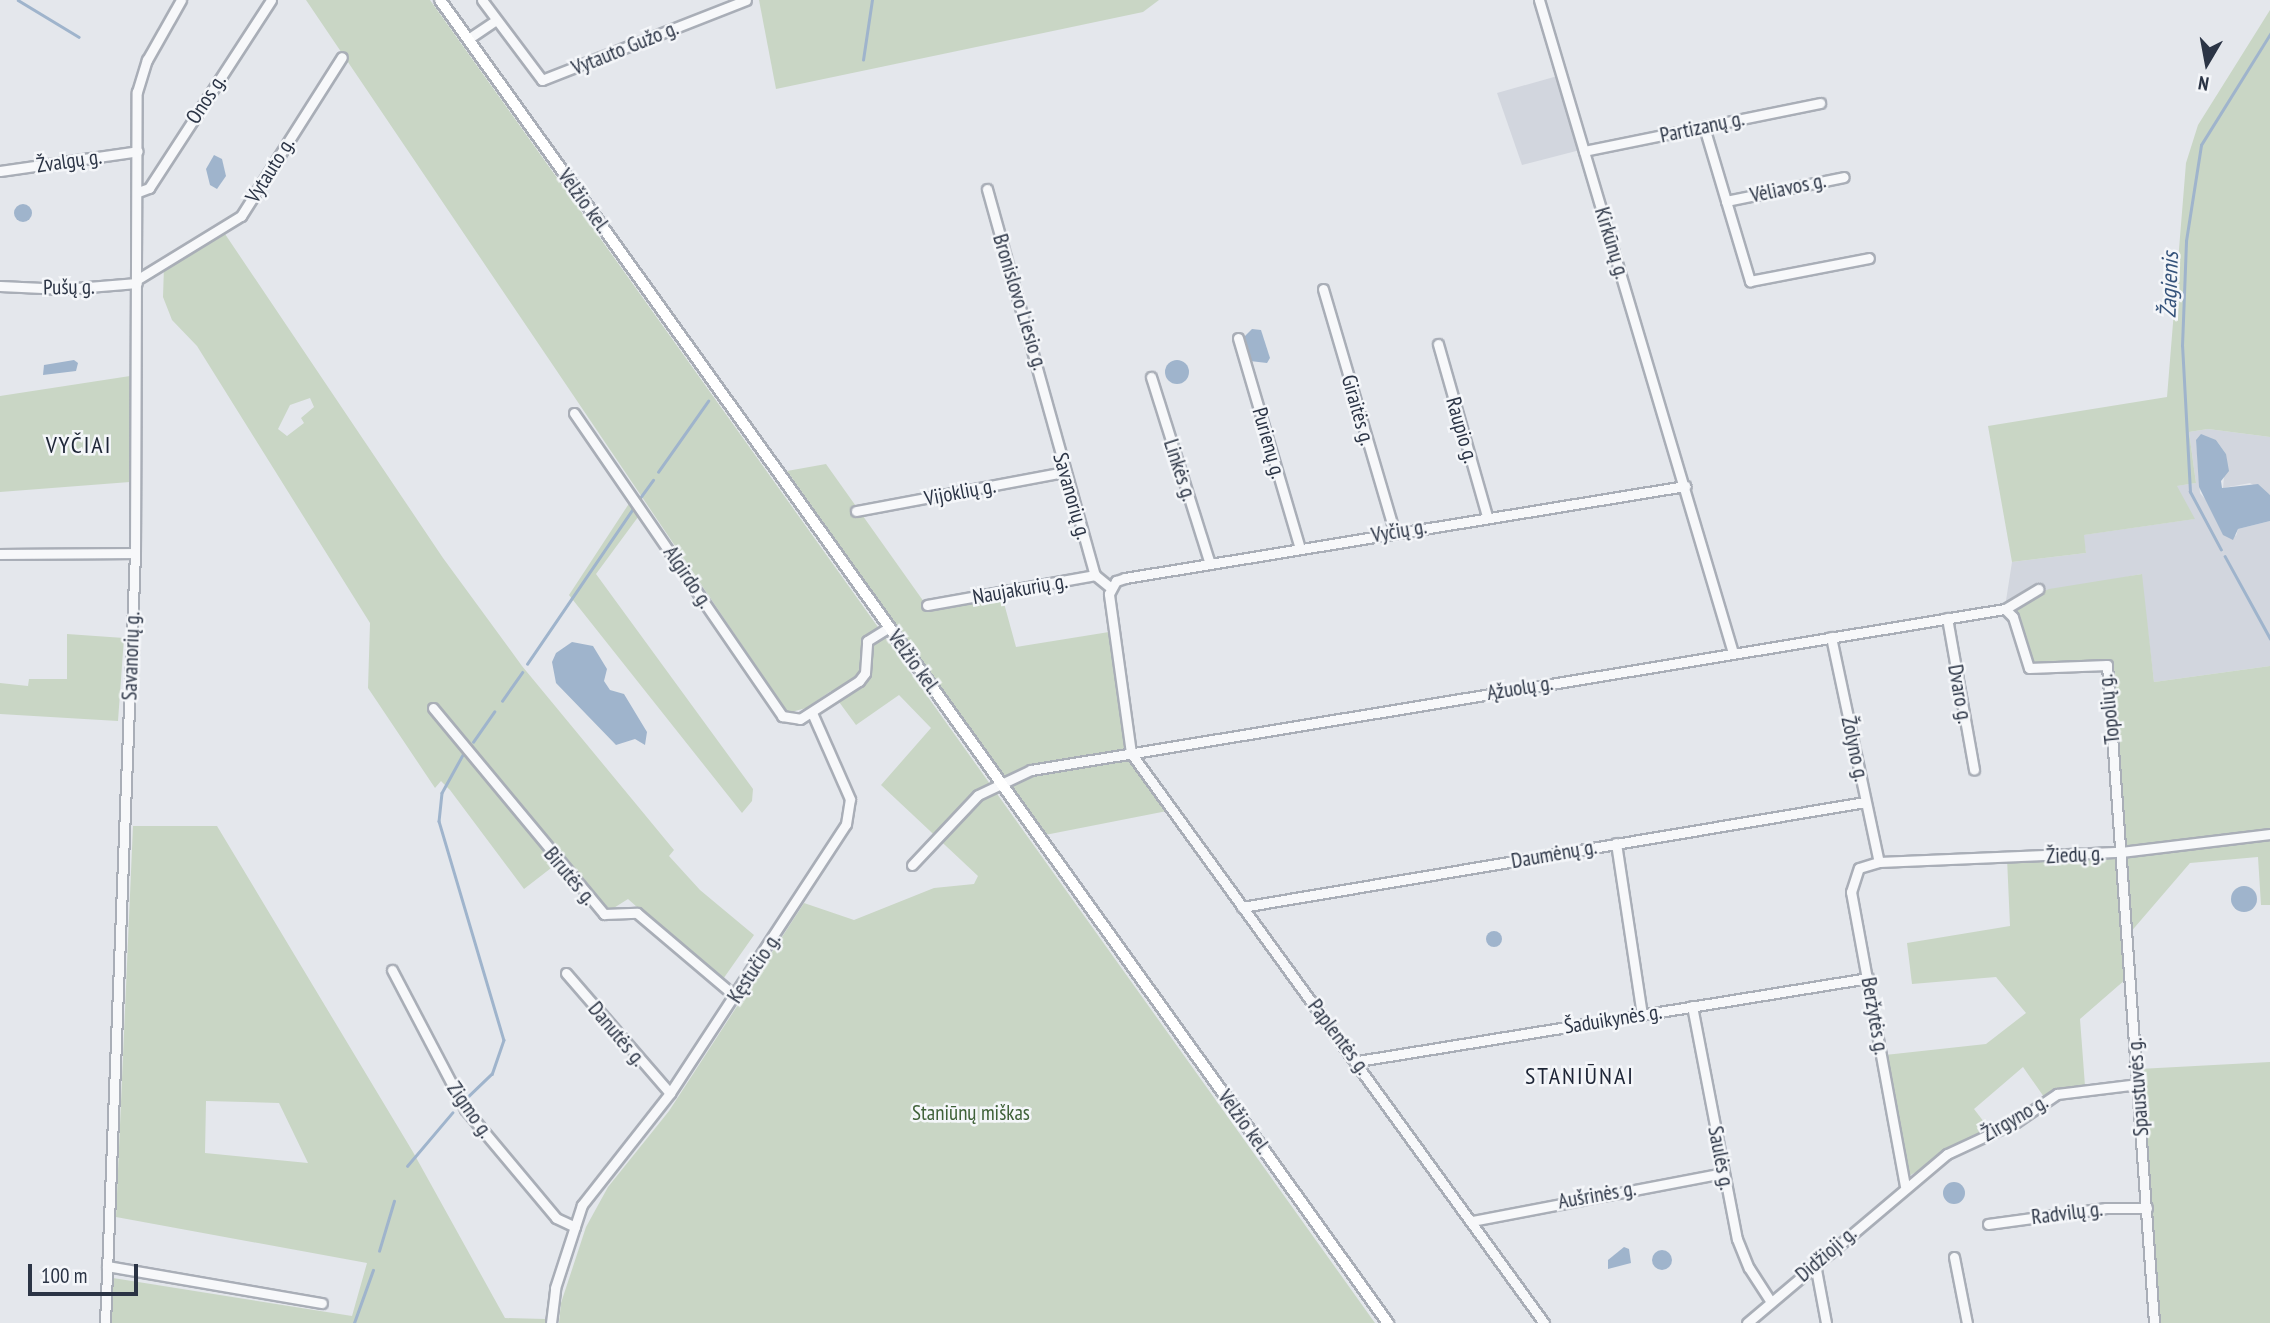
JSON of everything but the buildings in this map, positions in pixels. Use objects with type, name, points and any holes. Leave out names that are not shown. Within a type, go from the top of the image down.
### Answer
[{"type":"main road","name":"Velžio kel.","points":[[440,0],[1388,1323]]},
{"type":"street","name":"Savanorių g.","points":[[105,1323],[135,553],[139,82],[181,0]]},
{"type":"street","name":"Onos g.","points":[[138,192],[149,188],[271,0]]},
{"type":"street","points":[[468,39],[495,21],[482,0]]},
{"type":"street","name":"Vytauto Gužo g.","points":[[495,21],[542,80],[746,0]]},
{"type":"street","name":"Kirkūnų g.","points":[[1539,0],[1685,486]]},
{"type":"street","name":"Vytauto g.","points":[[137,281],[241,216],[342,57]]},
{"type":"street","name":"Partizanų g.","points":[[1584,151],[1820,103]]},
{"type":"street","name":"Vėliavos g.","points":[[1704,127],[1726,201],[1844,177]]},
{"type":"street","name":"Žvalgų g.","points":[[0,171],[138,151]]},
{"type":"street","name":"Bronislovo Liesio g.","points":[[986,189],[1052,416]]},
{"type":"street","points":[[1726,201],[1749,281],[1869,258]]},
{"type":"street","name":"Pušų g.","points":[[0,286],[64,289],[137,281]]},
{"type":"street","name":"Giraitės g.","points":[[1323,289],[1394,531]]},
{"type":"street","name":"Purienų g.","points":[[1238,338],[1300,548]]},
{"type":"street","name":"Raupio g.","points":[[1438,344],[1487,516]]},
{"type":"street","name":"Linkės g.","points":[[1150,377],[1210,564]]},
{"type":"street","name":"Algirdo g.","points":[[574,413],[777,711],[793,720],[812,713]]},
{"type":"street","name":"Savanorių g.","points":[[1052,416],[1064,472],[1095,575]]},
{"type":"street","name":"Vijoklių g.","points":[[856,511],[1064,472]]},
{"type":"street","points":[[1685,486],[1733,653]]},
{"type":"street","name":"Vyčių g.","points":[[1110,587],[1125,578],[1394,531],[1685,486]]},
{"type":"street","points":[[0,554],[135,553]]},
{"type":"street","name":"Naujakurių g.","points":[[927,605],[1095,575],[1110,587]]},
{"type":"street","points":[[1110,587],[1109,604],[1131,752]]},
{"type":"street","name":"Ąžuolų g.","points":[[912,865],[978,795],[1000,782],[1031,770],[2005,609],[2038,589]]},
{"type":"street","name":"Topolių g.","points":[[2005,609],[2012,617],[2029,668],[2107,665],[2121,852]]},
{"type":"street","name":"Dvaro g.","points":[[1947,618],[1974,770]]},
{"type":"street","points":[[812,713],[862,678],[867,641],[889,626]]},
{"type":"street","name":"Žolyno g.","points":[[1831,637],[1879,862]]},
{"type":"street","name":"Birutės g.","points":[[433,708],[604,914],[637,913],[736,997]]},
{"type":"street","name":"Kęstučio g.","points":[[551,1323],[555,1288],[575,1227],[594,1187],[670,1093],[736,997],[849,814],[850,799],[812,713]]},
{"type":"street","name":"Paplentės g.","points":[[1131,752],[1242,907],[1358,1061],[1544,1323]]},
{"type":"street","name":"Daumėnų g.","points":[[1242,907],[1865,802]]},
{"type":"street","name":"Žiedų g.","points":[[1879,862],[2121,852],[2270,834]]},
{"type":"street","points":[[1616,843],[1642,1014]]},
{"type":"street","name":"Spaustuvės g.","points":[[2121,852],[2154,1323]]},
{"type":"street","name":"Beržytės g.","points":[[1879,862],[1859,868],[1851,886],[1905,1186]]},
{"type":"street","name":"Zigmo g.","points":[[392,971],[465,1109],[556,1218],[575,1227]]},
{"type":"street","name":"Danutės g.","points":[[566,973],[670,1093]]},
{"type":"street","name":"Šaduikynės g.","points":[[1358,1061],[1868,978]]},
{"type":"street","name":"Saulės g.","points":[[1692,1006],[1723,1173],[1743,1254],[1771,1302]]},
{"type":"street","name":"Žirgyno g.","points":[[1905,1186],[1947,1154],[2016,1122],[2057,1094],[2138,1084]]},
{"type":"street","name":"Aušrinės g.","points":[[1472,1221],[1723,1173]]},
{"type":"street","name":"Didžioji g.","points":[[1747,1323],[1905,1186]]},
{"type":"street","name":"Radvilų g.","points":[[1988,1224],[2106,1208],[2147,1208]]},
{"type":"street","points":[[1954,1257],[1967,1323]]},
{"type":"street","points":[[1815,1264],[1826,1323]]},
{"type":"street","points":[[107,1266],[322,1303]]},
{"type":"shaded area","points":[[1561,75],[1584,149],[1522,165],[1497,93]]},
{"type":"shaded area","points":[[2208,429],[2270,437],[2270,495],[2250,483],[2223,488],[2226,454],[2216,440],[2196,440],[2200,493],[2236,536],[2238,529],[2270,521],[2270,666],[2154,682],[2141,574],[2038,595],[2005,607],[2012,562],[2086,553],[2083,535],[2194,519],[2176,486],[2196,483],[2189,432]]},
{"type":"green space","name":"Staniūnų miškas","points":[[306,0],[430,0],[1375,1323],[559,1323],[561,1303],[586,1227],[608,1187],[669,1111],[804,903],[854,920],[934,888],[974,884],[978,876],[881,785],[931,728],[899,695],[856,725],[831,691],[806,708],[788,713]]},
{"type":"green space","points":[[759,0],[1159,0],[1143,12],[776,89]]},
{"type":"green space","points":[[2270,10],[2270,437],[2208,429],[2189,432],[2196,483],[2177,486],[2195,519],[2084,535],[2086,553],[2012,562],[1988,426],[2167,397],[2186,163],[2198,125]]},
{"type":"green space","points":[[223,231],[443,558],[522,666],[674,850],[669,856],[700,890],[754,935],[721,982],[628,899],[609,911],[564,858],[524,889],[450,790],[441,781],[435,788],[368,688],[370,623],[197,346],[172,320],[163,297],[164,266]],"holes":[[[310,398],[314,407],[301,418],[304,423],[287,436],[278,429],[290,405]]]},
{"type":"green space","points":[[130,376],[130,482],[0,492],[0,396]]},
{"type":"green space","points":[[826,464],[929,609],[1002,596],[1016,647],[1109,632],[1128,758],[1167,811],[1045,835],[787,471]]},
{"type":"green space","points":[[632,499],[641,513],[596,574],[753,789],[752,801],[742,813],[569,595]]},
{"type":"green space","points":[[2142,574],[2154,682],[2270,666],[2270,905],[2261,905],[2258,857],[2190,863],[2129,934],[2111,660],[2031,663],[2025,655],[2014,605],[2049,589]]},
{"type":"green space","points":[[67,634],[124,638],[118,721],[0,714],[0,683],[28,686],[29,679],[67,679]]},
{"type":"green space","points":[[133,826],[217,826],[413,1152],[505,1318],[545,1319],[545,1323],[111,1323],[113,1278],[352,1316],[367,1263],[116,1217]],"holes":[[[206,1101],[279,1103],[308,1163],[205,1153]]]},
{"type":"green space","points":[[2121,852],[2126,979],[2080,1019],[2085,1086],[2044,1097],[2023,1067],[1974,1109],[1991,1131],[1907,1177],[1885,1055],[1986,1044],[2026,1013],[1996,977],[1912,984],[1907,943],[2010,926],[2007,858]]},
{"type":"green space","points":[[2270,1062],[2270,1323],[2158,1323],[2139,1069]]},
{"type":"water","points":[[214,155],[222,159],[226,176],[217,189],[210,185],[206,169]]},
{"type":"water","points":[[23,204],[29,207],[32,213],[29,219],[23,222],[17,219],[14,213],[17,207]]},
{"type":"water","points":[[1252,329],[1261,330],[1270,358],[1267,363],[1250,361],[1244,337]]},
{"type":"water","points":[[74,360],[78,363],[76,371],[43,375],[44,365]]},
{"type":"water","points":[[1177,360],[1186,363],[1189,372],[1186,381],[1177,384],[1168,381],[1165,372],[1168,363]]},
{"type":"water","points":[[2201,434],[2216,440],[2226,454],[2229,471],[2221,481],[2222,488],[2258,484],[2270,495],[2270,521],[2238,529],[2233,540],[2223,535],[2199,487],[2196,440]]},
{"type":"water","points":[[572,642],[593,646],[607,669],[604,681],[610,690],[624,694],[647,732],[645,745],[635,739],[616,745],[556,683],[552,662],[556,653]]},
{"type":"water","points":[[2244,886],[2253,890],[2257,899],[2253,908],[2244,912],[2235,908],[2231,899],[2235,890]]},
{"type":"water","points":[[1494,931],[1500,933],[1500,945],[1494,947],[1488,945],[1486,939],[1488,933]]},
{"type":"water","points":[[1954,1182],[1962,1185],[1965,1193],[1962,1201],[1954,1204],[1946,1201],[1943,1193],[1946,1185]]},
{"type":"water","points":[[1624,1247],[1629,1249],[1631,1263],[1608,1269],[1608,1260]]},
{"type":"water","points":[[1658,1250],[1666,1250],[1672,1260],[1666,1270],[1658,1270],[1652,1264],[1652,1256]]},
{"type":"waterway","points":[[18,0],[79,37]]},
{"type":"waterway","points":[[863,60],[872,0]]},
{"type":"waterway","name":"Žagienis","points":[[2221,550],[2190,492],[2182,346],[2186,241],[2201,145],[2270,34]]},
{"type":"waterway","points":[[658,472],[708,401]]},
{"type":"waterway","points":[[640,498],[653,480]]},
{"type":"waterway","points":[[527,664],[634,507]]},
{"type":"waterway","name":"Žagienis","points":[[2225,556],[2270,638]]},
{"type":"waterway","points":[[502,701],[522,672]]},
{"type":"waterway","points":[[473,742],[494,712]]},
{"type":"waterway","points":[[463,755],[442,793],[439,821],[504,1040],[492,1074],[466,1099]]},
{"type":"waterway","points":[[407,1166],[452,1113]]},
{"type":"waterway","points":[[379,1251],[394,1201]]},
{"type":"waterway","points":[[354,1323],[373,1270]]},
{"type":"district","name":"VYČIAI","points":[[79,445]]},
{"type":"district","name":"STANIŪNAI","points":[[1580,1076]]}]
